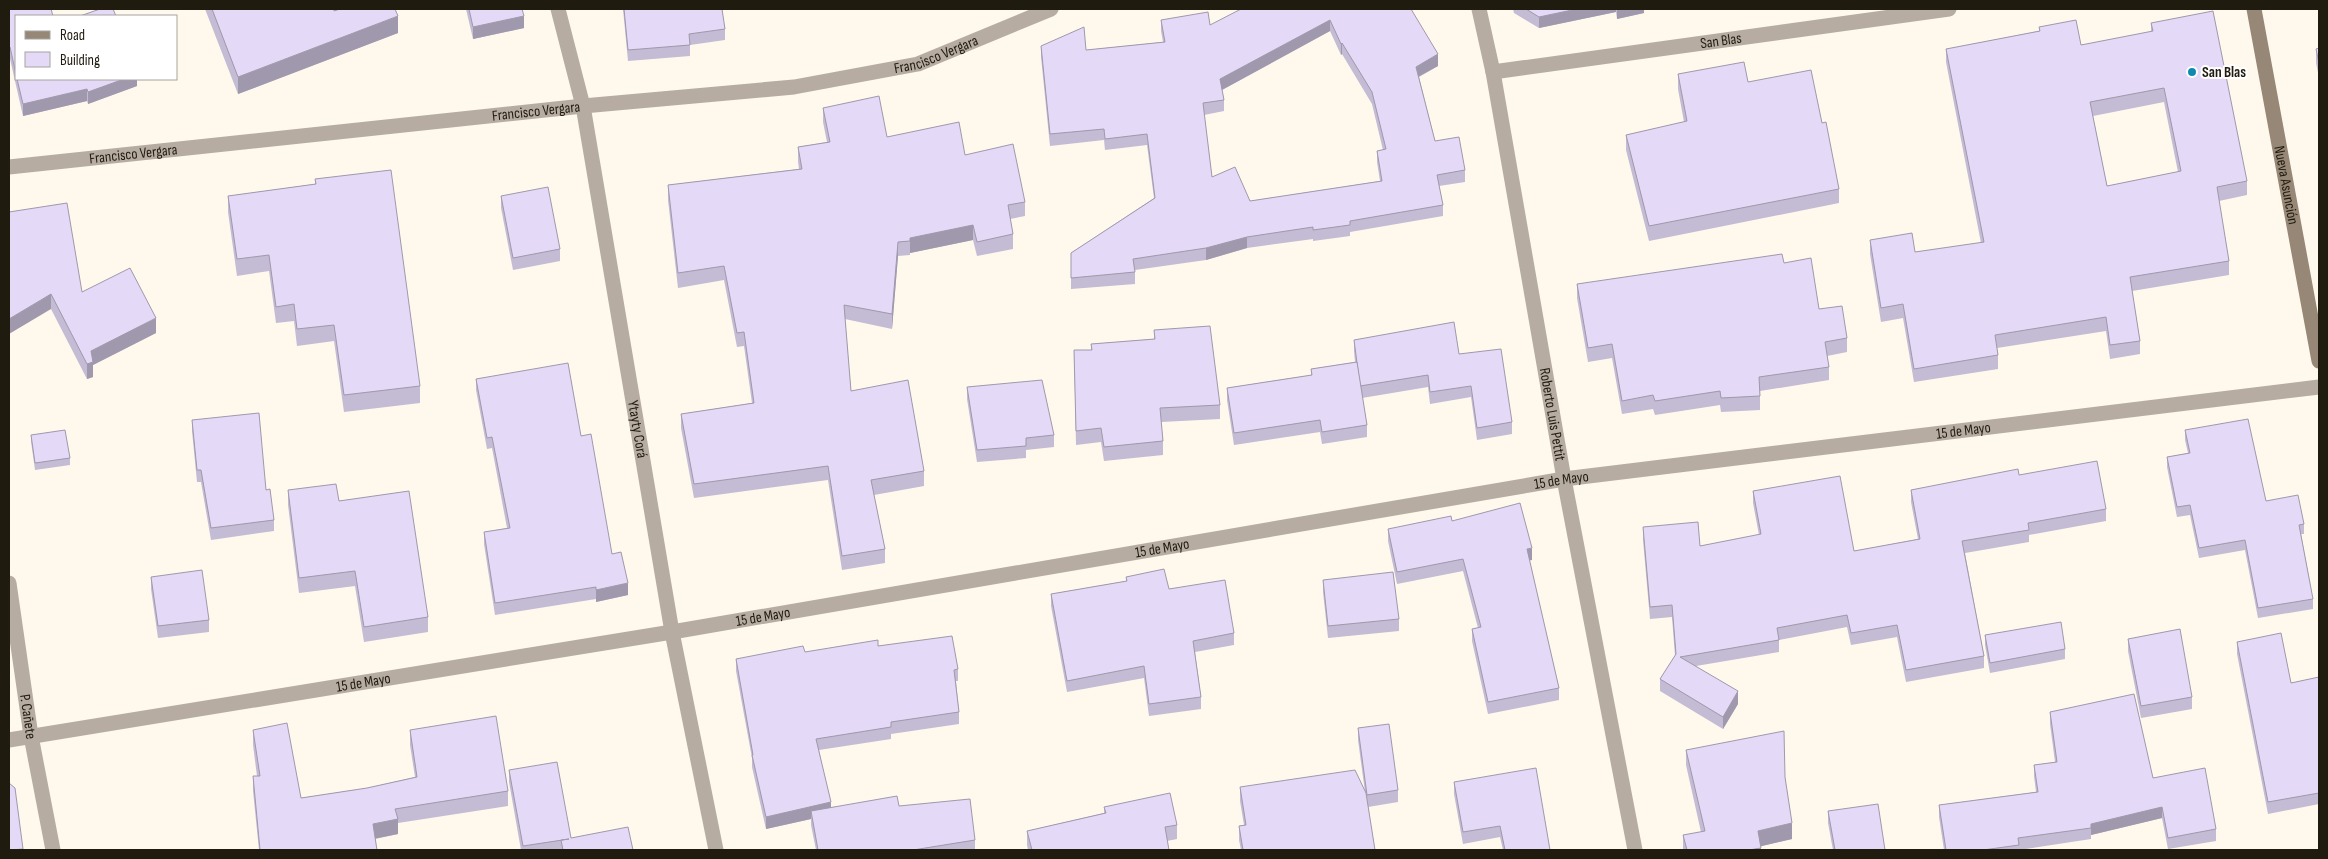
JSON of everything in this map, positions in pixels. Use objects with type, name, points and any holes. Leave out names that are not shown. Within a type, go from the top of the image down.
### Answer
[{"type":"street","name":"Ytayty Corá","points":[[558,9],[583,106],[672,632],[716,850]]},
{"type":"street","name":"Francisco Vergara","points":[[9,167],[583,106],[794,87],[918,64],[1051,9]]},
{"type":"street","name":"Roberto Luis Pettit","points":[[1479,9],[1493,72],[1564,480],[1635,850]]},
{"type":"street","name":"San Blas","points":[[1493,72],[1949,9]]},
{"type":"street","name":"Nueva Asunción","points":[[2254,9],[2319,361]]},
{"type":"street","name":"15 de Mayo","points":[[9,740],[672,632],[1564,480],[2319,387]]},
{"type":"street","name":"P. Cañete","points":[[9,583],[31,736],[53,850]]},
{"type":"building","points":[[9,9],[51,9],[53,15],[15,15],[15,70],[9,47]]},
{"type":"building","points":[[100,9],[113,9],[116,15],[83,15]]},
{"type":"building","points":[[212,9],[334,9],[334,11],[340,9],[395,9],[398,16],[238,77]]},
{"type":"building","points":[[469,9],[522,9],[524,16],[473,27]]},
{"type":"building","points":[[624,9],[722,9],[725,29],[689,34],[690,45],[628,50]]},
{"type":"building","points":[[1241,9],[1411,9],[1438,54],[1416,67],[1435,141],[1459,137],[1465,170],[1437,175],[1443,205],[1350,221],[1350,225],[1313,230],[1313,227],[1247,237],[1206,248],[1133,259],[1135,272],[1071,278],[1071,253],[1155,198],[1147,134],[1105,139],[1104,129],[1050,134],[1041,46],[1084,27],[1086,50],[1165,42],[1161,20],[1208,12],[1210,25]],"holes":[[[1330,20],[1341,44],[1372,92],[1386,149],[1377,151],[1382,181],[1250,201],[1235,167],[1212,177],[1203,103],[1224,100],[1220,79]]]},
{"type":"building","points":[[1526,9],[1577,9],[1539,17]]},
{"type":"building","points":[[2213,11],[2247,181],[2217,187],[2229,261],[2130,277],[2140,341],[2110,345],[2106,317],[1995,335],[1998,355],[1914,369],[1903,304],[1881,308],[1870,240],[1912,233],[1915,252],[1984,242],[1946,49],[2040,31],[2039,27],[2076,20],[2081,45],[2153,31],[2151,23]],"holes":[[[2164,88],[2181,171],[2107,186],[2090,102]]]},
{"type":"building","points":[[2319,48],[2319,63],[2316,49]]},
{"type":"building","points":[[1744,62],[1748,82],[1811,70],[1822,123],[1826,122],[1839,189],[1649,226],[1626,135],[1687,121],[1678,74]]},
{"type":"building","points":[[17,80],[121,80],[88,92],[87,89],[23,104]]},
{"type":"building","points":[[879,96],[887,137],[959,122],[965,155],[1013,144],[1025,202],[1008,205],[1013,234],[977,242],[973,225],[910,238],[910,241],[898,242],[892,314],[844,305],[851,391],[908,380],[924,471],[871,480],[885,549],[842,556],[828,466],[694,484],[681,414],[754,403],[744,332],[737,333],[724,266],[678,273],[668,185],[802,169],[798,147],[830,142],[823,108]]},
{"type":"building","points":[[391,170],[420,386],[344,395],[334,325],[297,329],[294,304],[276,307],[269,255],[237,259],[228,196],[316,184],[315,179]]},
{"type":"building","points":[[548,187],[560,249],[513,258],[501,196]]},
{"type":"building","points":[[67,203],[82,292],[130,268],[156,318],[91,351],[93,362],[87,364],[51,294],[9,319],[9,212]]},
{"type":"building","points":[[1782,254],[1784,263],[1811,258],[1819,309],[1842,306],[1847,338],[1825,342],[1829,367],[1759,377],[1760,396],[1721,398],[1720,391],[1655,401],[1653,395],[1622,401],[1612,344],[1588,348],[1577,284]]},
{"type":"building","points":[[1454,322],[1459,354],[1501,349],[1512,422],[1477,428],[1471,386],[1430,392],[1428,375],[1360,386],[1354,340]]},
{"type":"building","points":[[1210,326],[1220,405],[1160,408],[1163,441],[1104,447],[1101,428],[1076,431],[1074,350],[1092,350],[1091,344],[1155,339],[1154,330]]},
{"type":"building","points":[[1357,362],[1367,425],[1322,432],[1320,420],[1234,433],[1227,388],[1312,375],[1311,369]]},
{"type":"building","points":[[568,363],[581,436],[591,434],[612,554],[621,552],[628,583],[596,590],[596,587],[495,603],[484,532],[510,528],[492,437],[487,438],[476,379]]},
{"type":"building","points":[[1042,380],[1054,435],[1026,438],[1026,446],[977,450],[967,387]]},
{"type":"building","points":[[259,413],[266,490],[270,489],[274,520],[211,528],[201,470],[197,470],[192,420]]},
{"type":"building","points":[[2248,419],[2266,501],[2298,495],[2304,524],[2299,525],[2313,599],[2258,608],[2245,540],[2199,548],[2190,505],[2177,507],[2167,457],[2190,453],[2185,430]]},
{"type":"building","points":[[65,430],[70,458],[35,463],[31,435]]},
{"type":"building","points":[[2097,461],[2106,509],[2028,523],[2029,530],[1962,541],[1984,656],[1906,670],[1897,625],[1851,633],[1847,615],[1777,628],[1779,640],[1680,657],[1738,691],[1723,717],[1660,679],[1676,654],[1672,605],[1650,607],[1643,527],[1698,522],[1700,546],[1761,534],[1753,491],[1840,476],[1854,551],[1920,539],[1911,490],[2018,469],[2019,475]]},
{"type":"building","points":[[336,484],[339,501],[409,491],[428,617],[364,627],[355,571],[299,578],[288,490]]},
{"type":"building","points":[[1520,503],[1532,548],[1527,549],[1559,688],[1488,702],[1472,629],[1481,627],[1463,559],[1397,572],[1388,529],[1451,516],[1452,521]]},
{"type":"building","points":[[1164,569],[1169,589],[1225,580],[1234,633],[1193,641],[1201,697],[1149,704],[1144,666],[1067,681],[1051,594],[1127,581],[1126,577]]},
{"type":"building","points":[[202,570],[209,620],[158,626],[151,577]]},
{"type":"building","points":[[1393,572],[1399,619],[1328,626],[1323,580]]},
{"type":"building","points":[[2061,622],[2065,649],[1990,663],[1985,635]]},
{"type":"building","points":[[2180,629],[2192,697],[2141,706],[2128,639]]},
{"type":"building","points":[[2281,633],[2291,683],[2319,677],[2319,793],[2268,802],[2237,642]]},
{"type":"building","points":[[952,636],[958,669],[954,670],[959,712],[891,722],[891,727],[816,739],[831,802],[766,817],[752,755],[736,659],[803,646],[805,652],[878,640],[878,646]]},
{"type":"building","points":[[2134,694],[2153,778],[2205,768],[2216,829],[2168,838],[2162,807],[2091,824],[2091,828],[2018,838],[2019,845],[1983,850],[1946,850],[1939,805],[2038,792],[2034,765],[2057,762],[2050,712]]},
{"type":"building","points":[[496,716],[508,791],[395,809],[398,819],[373,824],[377,850],[260,850],[253,776],[260,776],[253,730],[287,723],[301,798],[367,788],[417,777],[410,730]]},
{"type":"building","points":[[1389,724],[1398,790],[1367,795],[1358,728]]},
{"type":"building","points":[[1784,731],[1785,777],[1792,823],[1758,831],[1761,848],[1749,850],[1687,850],[1683,835],[1705,831],[1686,750]]},
{"type":"building","points":[[557,762],[571,838],[628,827],[633,850],[563,850],[561,840],[523,846],[509,770]]},
{"type":"building","points":[[1536,768],[1550,850],[1505,850],[1500,826],[1463,832],[1454,782]]},
{"type":"building","points":[[1355,770],[1366,793],[1375,850],[1243,850],[1239,826],[1246,825],[1240,787]]},
{"type":"building","points":[[9,783],[15,788],[23,849],[9,850]]},
{"type":"building","points":[[1170,793],[1177,825],[1165,827],[1169,850],[1032,850],[1027,831],[1106,813],[1104,807]]},
{"type":"building","points":[[897,796],[899,806],[970,799],[975,840],[913,850],[818,850],[811,811]]},
{"type":"building","points":[[1878,804],[1885,850],[1835,850],[1828,811]]},
{"type":"place","name":"San Blas","points":[[2192,72]]}]
